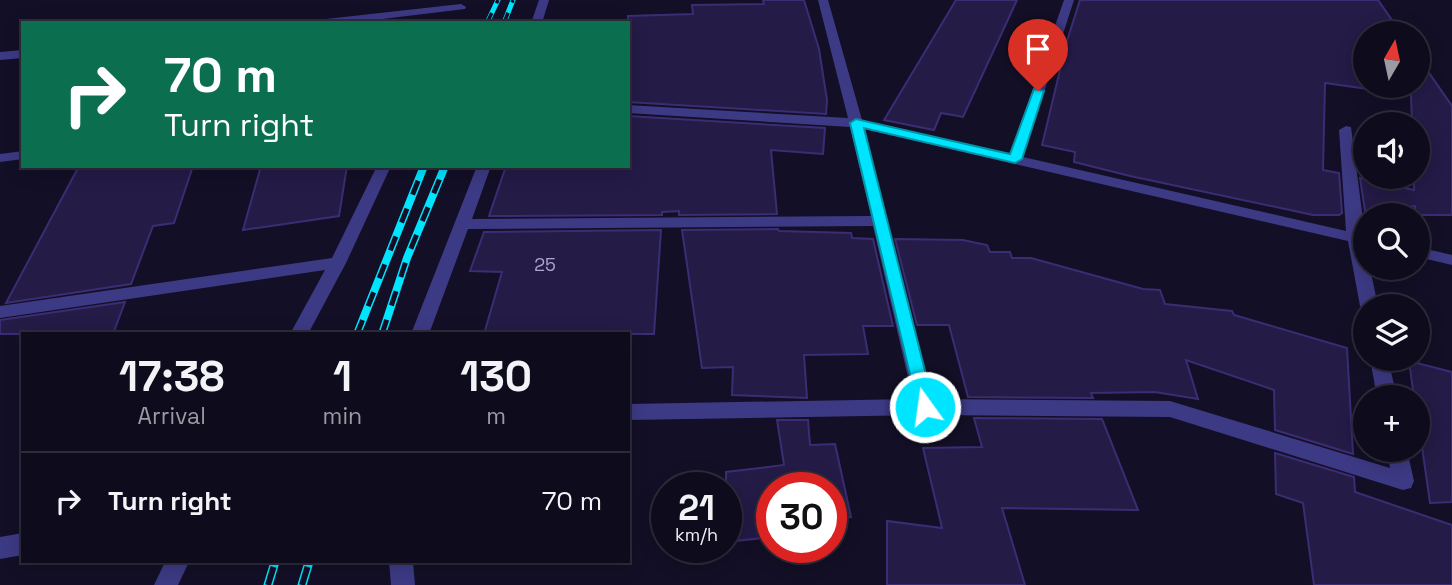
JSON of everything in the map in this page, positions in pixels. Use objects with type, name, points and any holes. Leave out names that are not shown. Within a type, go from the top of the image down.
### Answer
[{"type":"street","points":[[537,21],[544,0]]},
{"type":"street","points":[[823,0],[856,123],[925,407]]},
{"type":"street","points":[[1015,159],[1069,0]]},
{"type":"street","points":[[332,21],[463,4]]},
{"type":"street","points":[[455,21],[463,4]]},
{"type":"street","points":[[0,56],[21,54]]},
{"type":"street","points":[[630,109],[856,123],[1353,237]]},
{"type":"street","points":[[1346,130],[1355,203]]},
{"type":"street","points":[[0,158],[21,155]]},
{"type":"street","points":[[300,332],[338,263],[383,168]]},
{"type":"street","points":[[422,332],[483,168]]},
{"type":"street","points":[[462,224],[880,221]]},
{"type":"street","points":[[1430,255],[1452,260]]},
{"type":"street","points":[[0,312],[338,263]]},
{"type":"street","points":[[630,412],[925,407],[1170,409],[1403,481],[1399,462]]},
{"type":"street","points":[[0,548],[21,544]]},
{"type":"street","points":[[166,585],[177,563]]},
{"type":"street","points":[[401,563],[403,585]]},
{"type":"building","points":[[763,0],[804,0],[819,49],[827,100],[826,114],[630,102],[628,16],[693,14],[692,5],[764,4]]},
{"type":"building","points":[[956,0],[1017,0],[963,117],[941,113],[934,130],[884,120]]},
{"type":"building","points":[[1080,0],[1378,0],[1393,21],[1353,21],[1353,87],[1325,83],[1323,170],[1339,173],[1342,213],[1339,215],[1313,215],[1130,176],[1074,162],[1075,152],[1042,145],[1067,41]]},
{"type":"building","points":[[1430,74],[1452,106],[1452,215],[1430,215],[1430,203],[1364,203],[1362,189],[1430,189],[1430,112],[1412,112],[1411,98],[1430,98]]},
{"type":"building","points":[[630,116],[825,128],[823,154],[771,150],[777,214],[679,215],[679,211],[662,212],[662,215],[489,216],[505,168],[630,168]]},
{"type":"building","points":[[78,168],[192,168],[174,223],[153,226],[131,284],[6,303]]},
{"type":"building","points":[[260,168],[347,168],[339,216],[243,230]]},
{"type":"building","points":[[778,229],[851,233],[852,238],[873,239],[893,326],[863,326],[868,354],[804,355],[807,398],[732,395],[733,367],[702,368],[682,230]]},
{"type":"building","points":[[661,230],[654,334],[485,332],[502,272],[470,271],[484,232]]},
{"type":"building","points":[[895,239],[963,240],[987,245],[990,252],[1010,252],[1012,258],[1031,258],[1143,289],[1160,290],[1165,304],[1232,311],[1234,315],[1347,348],[1353,454],[1275,430],[1274,390],[1186,360],[1198,399],[1155,392],[1091,393],[1093,398],[968,397],[949,325],[917,325]]},
{"type":"building","points":[[125,302],[114,332],[0,334],[0,320]]},
{"type":"building","points":[[1430,366],[1452,372],[1452,502],[1430,503],[1424,462],[1430,462],[1430,385],[1412,385],[1410,371],[1430,371]]},
{"type":"building","points":[[974,418],[1102,419],[1138,510],[1002,508],[1025,585],[887,585],[887,521],[942,528],[923,448],[982,447]]},
{"type":"building","points":[[777,420],[808,420],[810,445],[835,444],[841,472],[756,472],[756,539],[742,540],[742,472],[726,472],[784,465]]},
{"type":"building","points":[[1275,453],[1354,477],[1355,492],[1452,525],[1452,585],[1314,585],[1303,503],[1276,494]]},
{"type":"building","points":[[847,499],[851,517],[847,517]]},
{"type":"railway","points":[[488,21],[498,0]]},
{"type":"railway","points":[[505,21],[513,0]]},
{"type":"railway","points":[[358,332],[423,168]]},
{"type":"railway","points":[[383,332],[407,258],[444,168]]},
{"type":"railway","points":[[268,585],[275,563]]},
{"type":"railway","points":[[302,585],[309,563]]},
{"type":"route","points":[[925,407],[856,123],[1015,159],[1038,91]]}]
